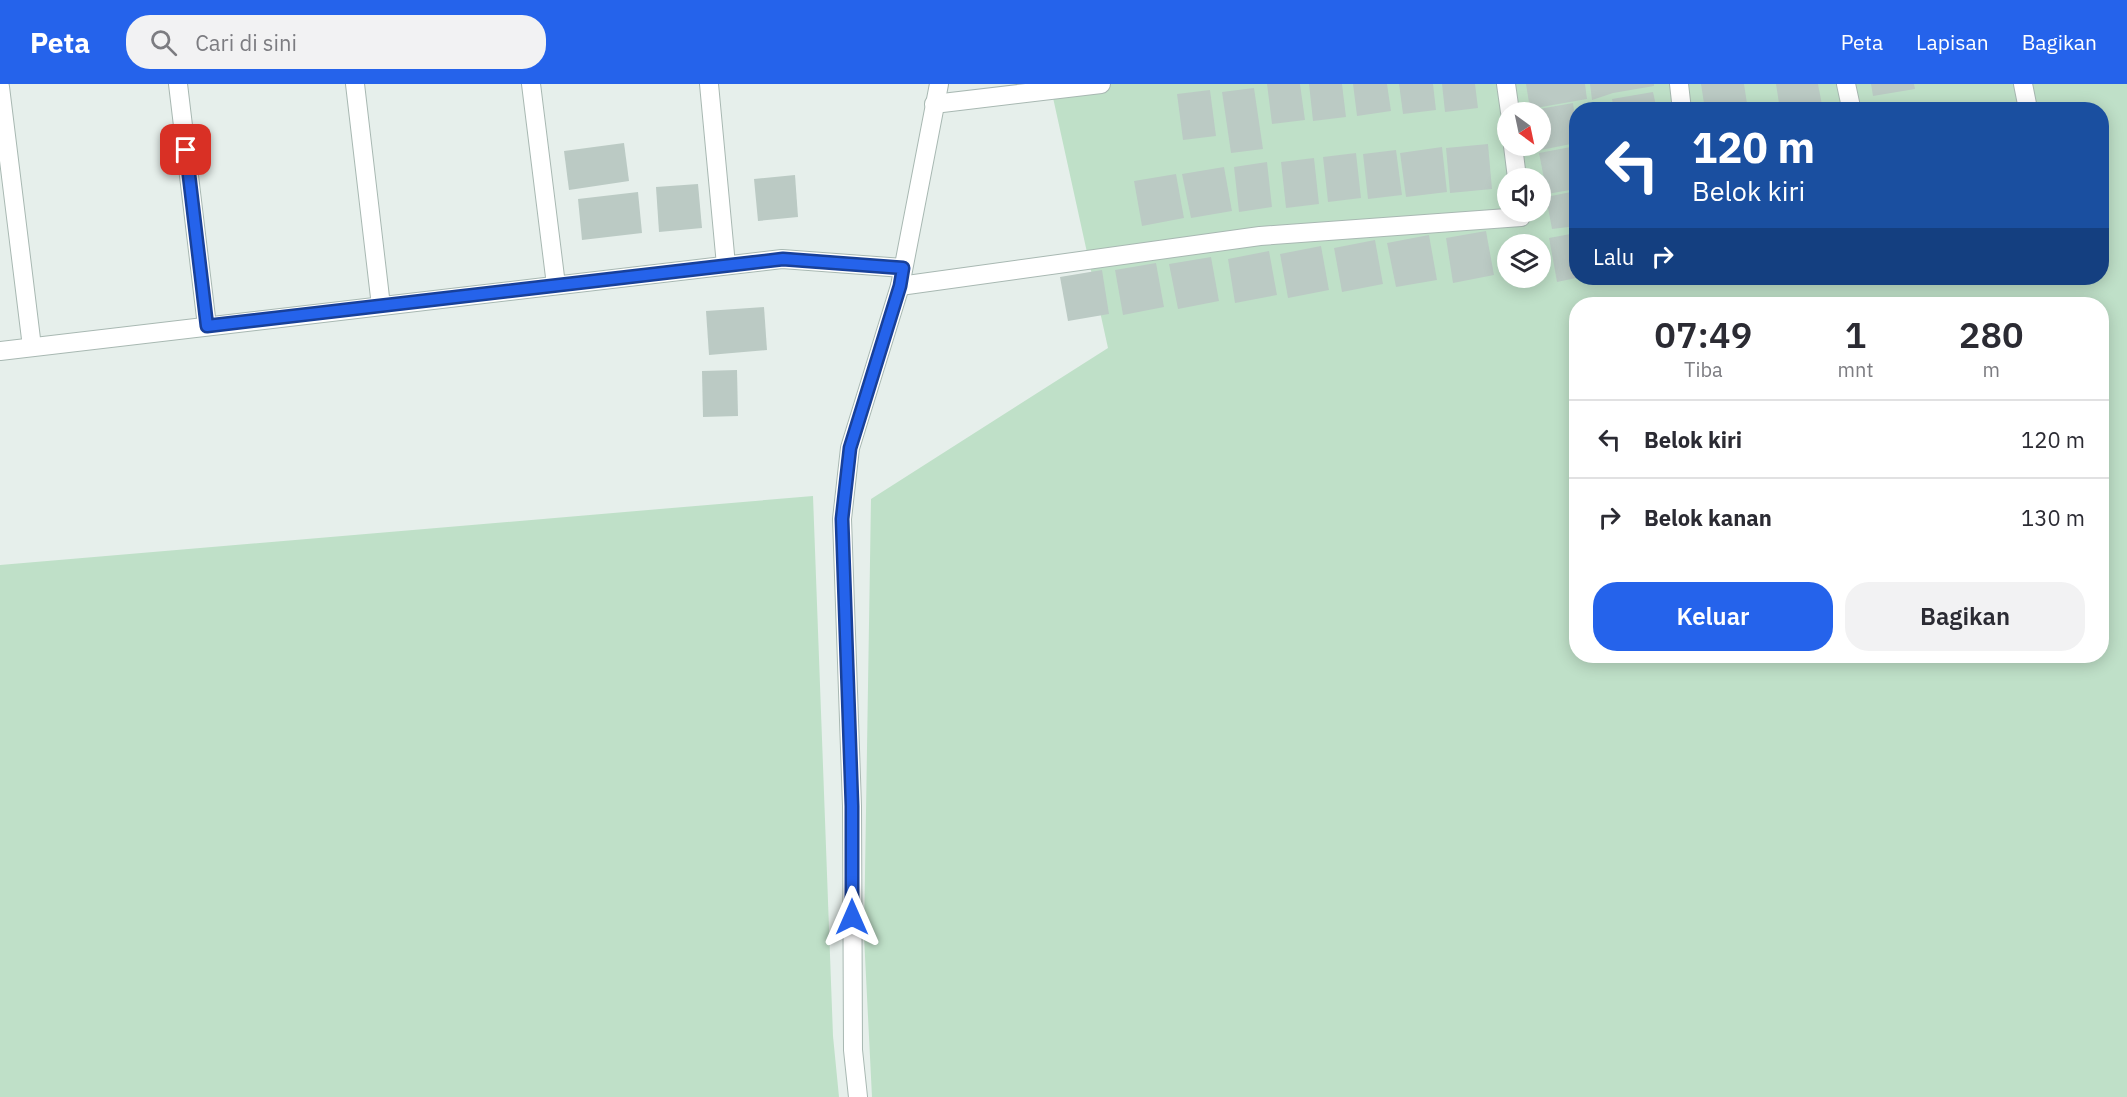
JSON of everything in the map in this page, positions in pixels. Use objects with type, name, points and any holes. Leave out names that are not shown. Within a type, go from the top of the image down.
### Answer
[{"type":"street","points":[[178,84],[207,326]]},
{"type":"street","points":[[355,84],[381,306]]},
{"type":"street","points":[[531,84],[556,285]]},
{"type":"street","points":[[710,84],[726,265]]},
{"type":"street","points":[[858,1097],[853,1050],[852,806],[842,519],[850,448],[900,286],[939,84]]},
{"type":"street","points":[[934,104],[1101,84]]},
{"type":"street","points":[[1506,84],[1509,102]]},
{"type":"street","points":[[1679,84],[1681,102]]},
{"type":"street","points":[[1846,84],[1850,102]]},
{"type":"street","points":[[2023,84],[2026,102]]},
{"type":"street","points":[[0,87],[32,347]]},
{"type":"street","points":[[900,286],[1260,236],[1497,219]]},
{"type":"street","points":[[0,351],[783,259],[903,268]]},
{"type":"green space","points":[[1050,84],[2127,84],[2127,1097],[872,1097],[864,936],[871,499],[1108,348]]},
{"type":"green space","points":[[813,496],[833,1036],[839,1097],[0,1097],[0,565]]},
{"type":"building","points":[[1267,84],[1300,84],[1305,120],[1272,124]]},
{"type":"building","points":[[1309,84],[1342,84],[1346,117],[1313,121]]},
{"type":"building","points":[[1353,84],[1387,84],[1391,111],[1357,116]]},
{"type":"building","points":[[1399,84],[1433,84],[1436,110],[1403,114]]},
{"type":"building","points":[[1442,84],[1475,84],[1478,108],[1445,112]]},
{"type":"building","points":[[1526,84],[1585,84],[1587,99],[1551,105],[1551,102],[1529,102]]},
{"type":"building","points":[[1590,84],[1654,84],[1654,86],[1613,93],[1592,100]]},
{"type":"building","points":[[1701,84],[1744,84],[1747,102],[1704,102]]},
{"type":"building","points":[[1776,84],[1818,84],[1821,102],[1779,102]]},
{"type":"building","points":[[1871,84],[1914,84],[1915,89],[1873,96]]},
{"type":"building","points":[[1254,88],[1263,149],[1231,153],[1222,92]]},
{"type":"building","points":[[1210,90],[1216,136],[1183,140],[1177,94]]},
{"type":"building","points":[[1653,92],[1655,102],[1613,102],[1612,99]]},
{"type":"building","points":[[1569,104],[1569,144],[1551,148],[1551,107]]},
{"type":"building","points":[[624,143],[629,181],[569,190],[564,151]]},
{"type":"building","points":[[1488,144],[1492,189],[1450,193],[1446,148]]},
{"type":"building","points":[[1442,147],[1447,192],[1406,197],[1400,153]]},
{"type":"building","points":[[1569,147],[1569,190],[1551,193],[1551,168],[1542,168],[1540,156],[1551,156],[1551,151]]},
{"type":"building","points":[[1396,150],[1402,195],[1368,199],[1363,154]]},
{"type":"building","points":[[1356,153],[1361,198],[1328,202],[1323,157]]},
{"type":"building","points":[[1314,158],[1319,204],[1286,208],[1281,162]]},
{"type":"building","points":[[1267,162],[1272,207],[1239,212],[1234,167]]},
{"type":"building","points":[[1224,167],[1232,211],[1191,218],[1182,174]]},
{"type":"building","points":[[1176,174],[1184,218],[1142,226],[1134,181]]},
{"type":"building","points":[[795,175],[798,217],[758,221],[754,179]]},
{"type":"building","points":[[698,184],[702,228],[659,232],[656,187]]},
{"type":"building","points":[[638,192],[642,233],[582,240],[578,199]]},
{"type":"building","points":[[1569,192],[1569,227],[1552,229],[1551,196]]},
{"type":"building","points":[[1486,231],[1494,275],[1453,283],[1446,238]]},
{"type":"building","points":[[1569,234],[1569,279],[1557,282],[1551,238]]},
{"type":"building","points":[[1429,235],[1437,280],[1396,287],[1387,243]]},
{"type":"building","points":[[1375,240],[1383,284],[1342,292],[1334,248]]},
{"type":"building","points":[[1321,246],[1329,290],[1288,298],[1280,254]]},
{"type":"building","points":[[1269,251],[1277,295],[1235,303],[1228,259]]},
{"type":"building","points":[[1211,257],[1219,301],[1178,309],[1169,264]]},
{"type":"building","points":[[1156,263],[1164,307],[1123,315],[1115,270]]},
{"type":"building","points":[[1102,270],[1109,314],[1068,321],[1060,277]]},
{"type":"building","points":[[764,307],[767,350],[709,355],[706,311]]},
{"type":"building","points":[[737,370],[738,416],[703,417],[702,371]]},
{"type":"route","points":[[186,150],[207,326],[783,259],[903,268],[900,286],[850,448],[842,519],[852,806],[852,917]]}]
